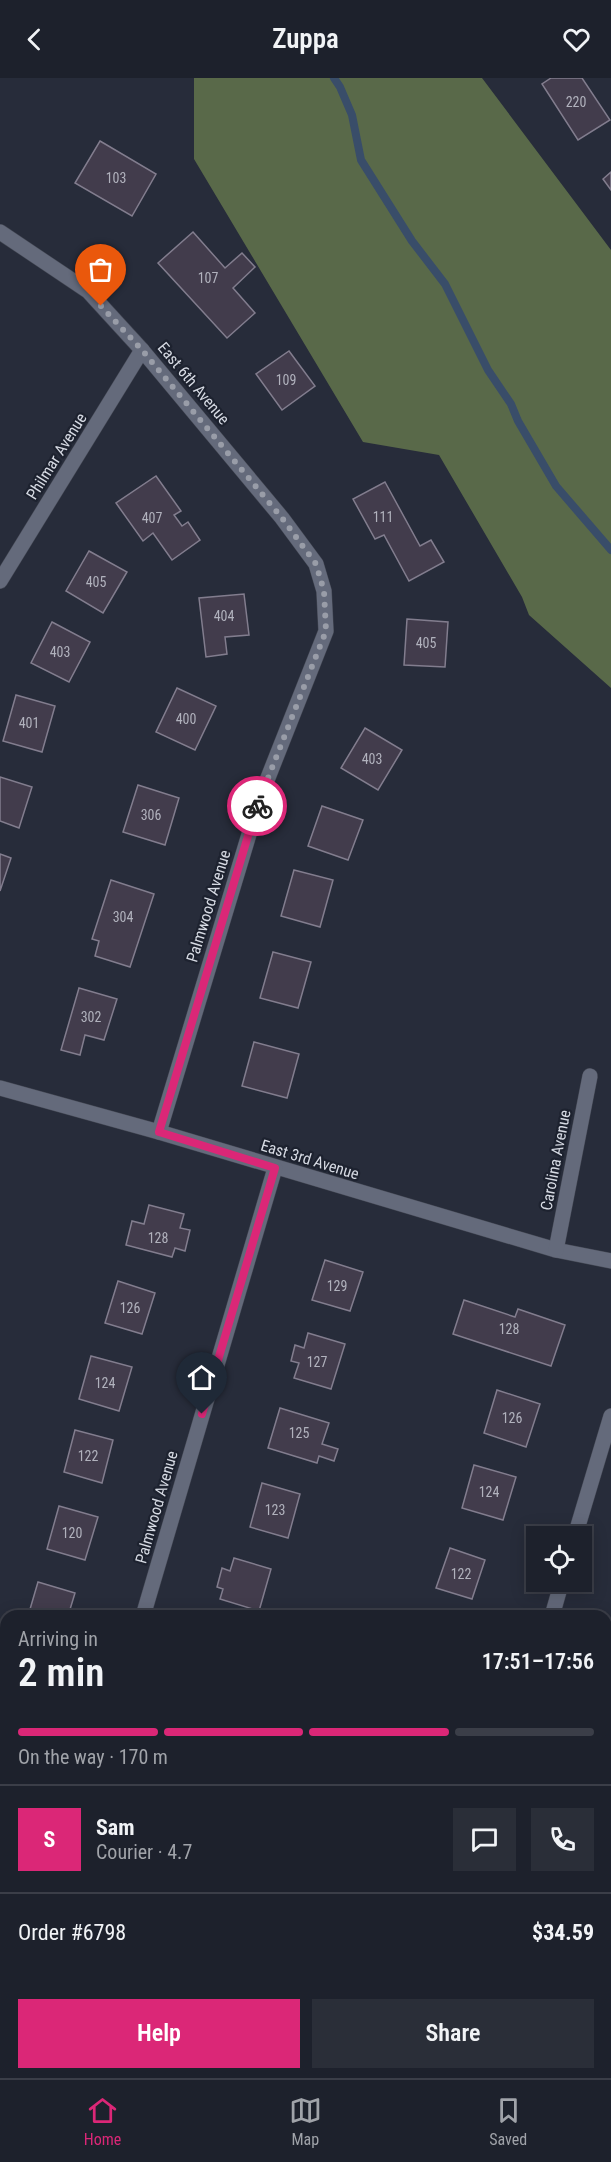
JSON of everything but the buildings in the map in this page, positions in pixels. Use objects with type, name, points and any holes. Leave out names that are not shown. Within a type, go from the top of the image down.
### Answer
[{"type":"street","name":"East 6th Avenue","points":[[0,232],[88,291],[142,350],[282,518],[316,564],[324,591]]},
{"type":"street","name":"Philmar Avenue","points":[[0,581],[142,350]]},
{"type":"street","name":"Palmwood Avenue","points":[[159,1132],[260,798],[326,631],[324,591]]},
{"type":"street","name":"Carolina Avenue","points":[[556,1250],[590,1076]]},
{"type":"street","name":"East 3rd Avenue","points":[[0,1088],[159,1132],[556,1250],[611,1261]]},
{"type":"street","name":"Palmwood Avenue","points":[[145,1610],[275,1168]]},
{"type":"street","points":[[578,1526],[611,1416]]},
{"type":"street","points":[[554,1610],[559,1592]]},
{"type":"green space","points":[[194,78],[482,78],[611,250],[611,688],[529,615],[522,597],[439,455],[363,442],[194,159]]},
{"type":"waterway","points":[[334,78],[352,115],[361,160],[412,241],[445,284],[488,370],[511,404],[518,421],[556,486],[611,550]]},
{"type":"way so far","points":[[101,306],[142,350],[282,518],[316,564],[324,591],[326,631],[257,806]]},
{"type":"route","points":[[202,1414],[275,1168],[159,1132],[257,806]]}]
